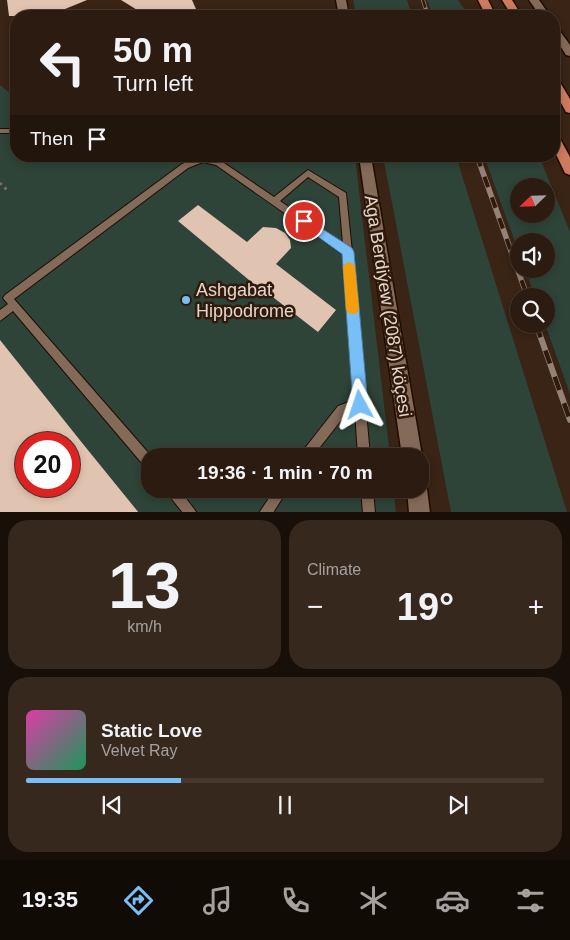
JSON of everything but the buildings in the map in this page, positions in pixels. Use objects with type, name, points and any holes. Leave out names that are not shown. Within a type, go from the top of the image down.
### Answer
[{"type":"highway","points":[[560,92],[570,109]]},
{"type":"highway","points":[[560,150],[570,170]]},
{"type":"street","points":[[560,42],[570,53]]},
{"type":"street","name":"Aga Berdiýew (2087) köçesi","points":[[366,162],[411,448]]},
{"type":"street","points":[[418,498],[420,512]]},
{"type":"lane","points":[[141,453],[8,298],[184,166],[192,162]]},
{"type":"lane","points":[[215,162],[348,252]]},
{"type":"lane","points":[[274,201],[308,173],[343,195],[363,448]]},
{"type":"lane","points":[[0,316],[14,305]]},
{"type":"lane","points":[[312,448],[342,410],[350,406],[360,405]]},
{"type":"lane","points":[[179,498],[191,512]]},
{"type":"lane","points":[[265,512],[275,498]]},
{"type":"lane","points":[[368,498],[369,512]]},
{"type":"path","points":[[0,183],[8,191]]},
{"type":"green space","points":[[353,0],[407,0],[410,10],[355,10]]},
{"type":"green space","points":[[427,0],[458,0],[465,10],[431,10]]},
{"type":"green space","name":"Ashgabat Hippodrome","points":[[0,85],[10,93],[10,162],[356,162],[389,448],[141,448],[141,498],[394,498],[396,512],[0,512]]},
{"type":"green space","points":[[384,162],[458,162],[567,512],[451,512]]},
{"type":"green space","points":[[486,162],[541,162],[548,178],[510,178],[510,223],[555,223],[555,195],[570,232],[570,394],[548,333],[555,333],[555,288],[532,288],[528,278],[555,278],[555,233],[512,233]]},
{"type":"railway","points":[[423,0],[426,10]]},
{"type":"railway","points":[[479,162],[524,288]]},
{"type":"railway","points":[[539,333],[570,420]]},
{"type":"slow traffic","points":[[349,267],[353,309]]},
{"type":"place","name":"Ashgabat Hippodrome","points":[[186,300]]},
{"type":"route","points":[[304,221],[348,252],[360,405]]}]
